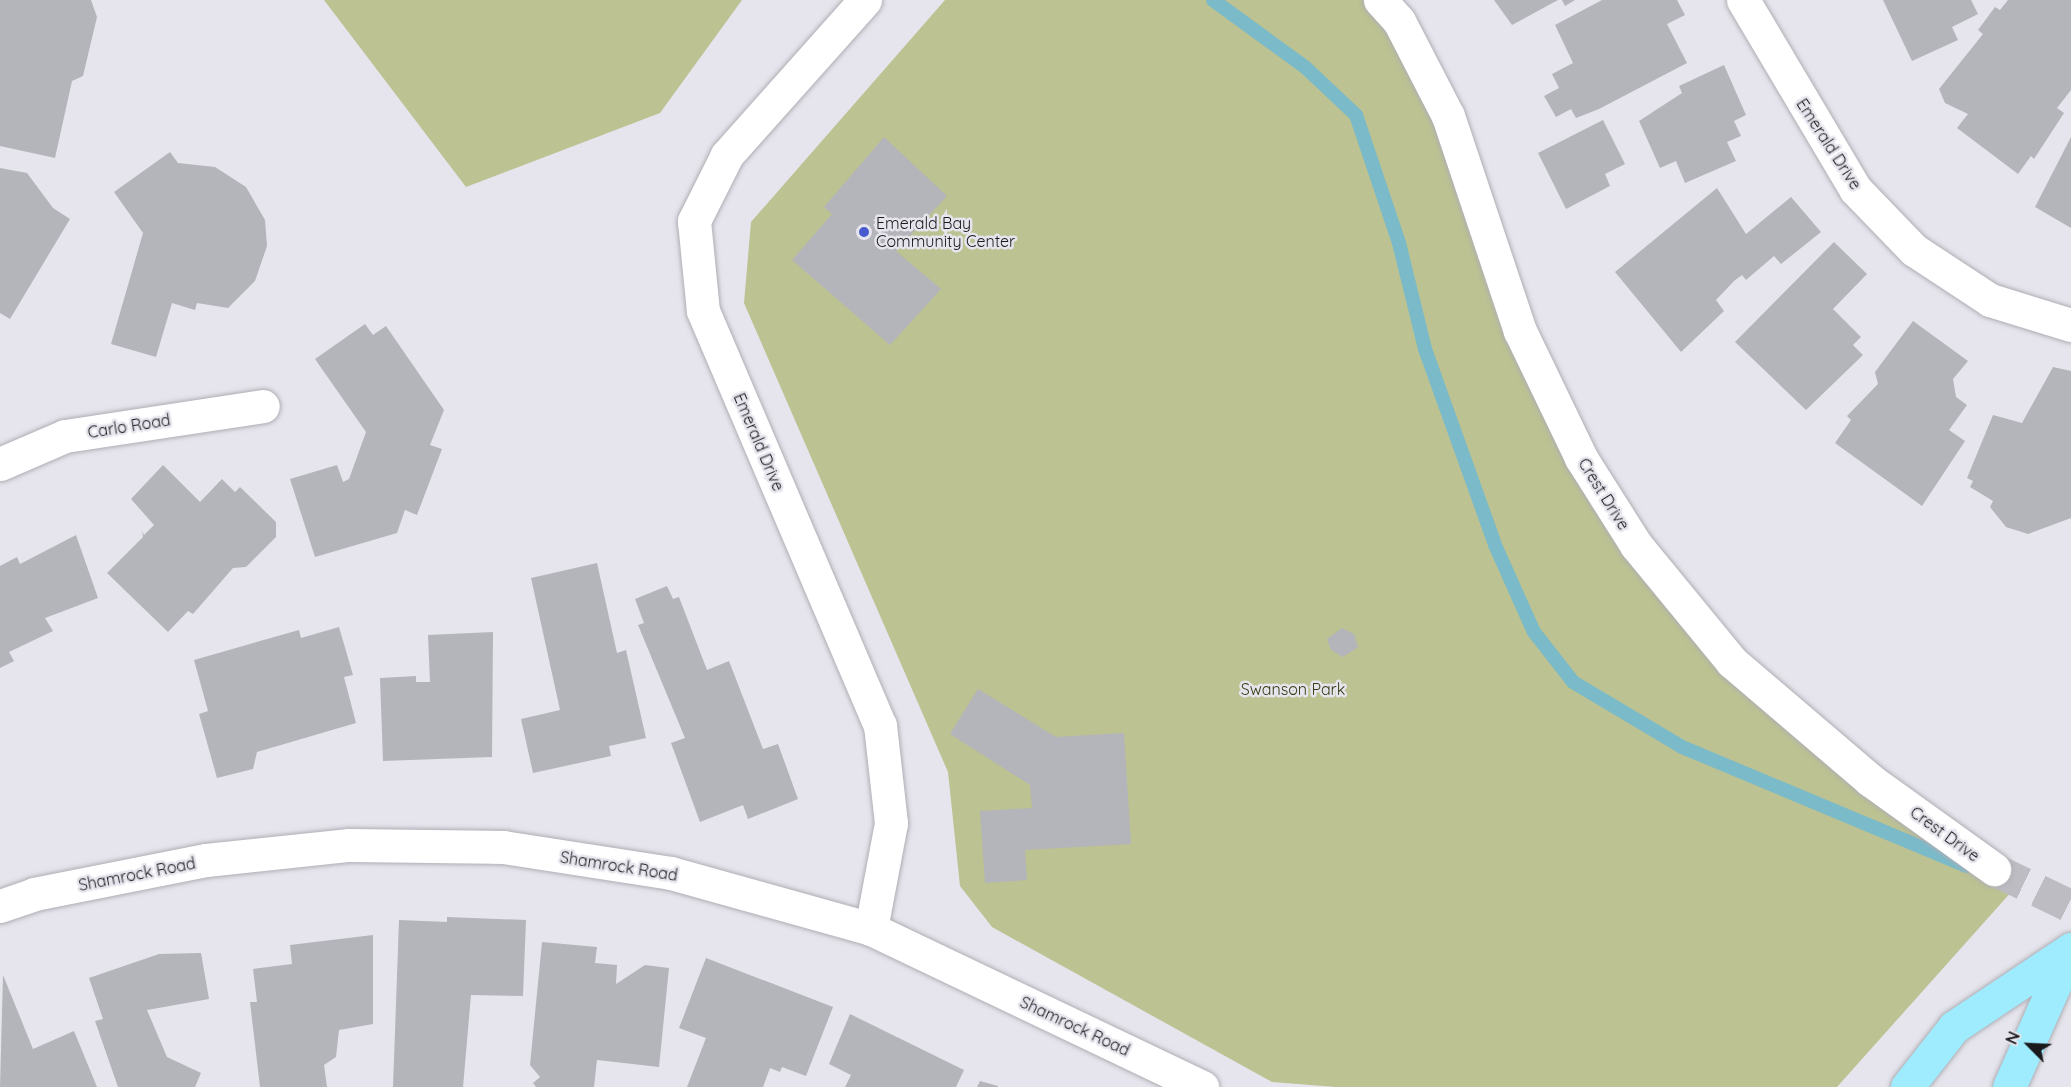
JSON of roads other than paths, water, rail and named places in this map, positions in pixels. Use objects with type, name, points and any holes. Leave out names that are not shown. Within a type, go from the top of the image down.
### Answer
[{"type":"highway","points":[[1907,1087],[1954,1027],[2071,949]]},
{"type":"highway","points":[[2009,1087],[2071,949]]},
{"type":"street","name":"Emerald Drive","points":[[865,0],[727,155],[694,221],[703,311],[880,725],[891,823],[871,929]]},
{"type":"street","name":"Crest Drive","points":[[1380,0],[1399,21],[1448,116],[1520,331],[1581,458],[1636,545],[1732,662],[1870,780],[1994,869]]},
{"type":"street","name":"Emerald Drive","points":[[1743,0],[1855,189],[1914,250],[1990,300],[2071,325]]},
{"type":"street","name":"Carlo Road","points":[[0,464],[65,436],[263,405]]},
{"type":"street","name":"Shamrock Road","points":[[0,906],[34,894],[206,860],[349,845],[503,847],[671,873],[871,929],[1193,1085]]},
{"type":"waterway","points":[[1213,0],[1305,67],[1356,115],[1399,243],[1425,349],[1495,545],[1534,632],[1573,682],[1682,747],[1966,866]]},
{"type":"tunnel","points":[[1994,869],[2071,906]]},
{"type":"place","name":"Emerald Bay Community Center","points":[[864,232]]},
{"type":"park label","name":"Swanson Park","points":[[1293,689]]}]
